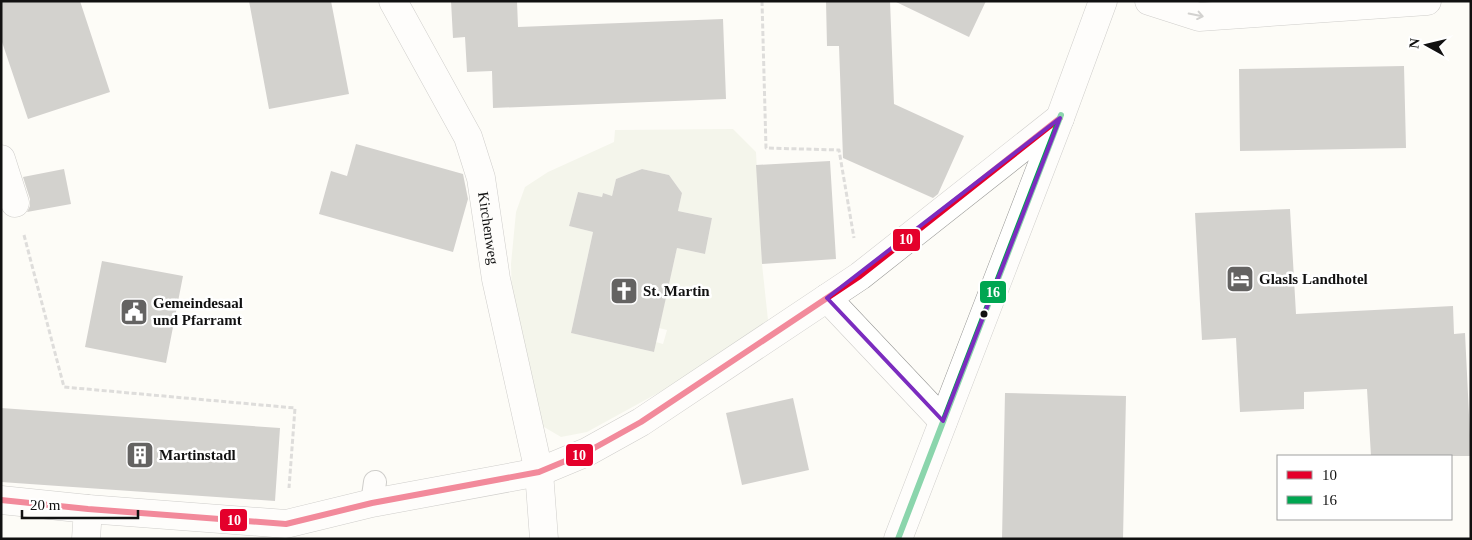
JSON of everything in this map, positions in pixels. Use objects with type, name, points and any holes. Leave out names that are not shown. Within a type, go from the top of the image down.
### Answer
[{"type":"street","name":"Kirchenweg","points":[[393,1],[468,137],[482,178],[496,279],[540,472],[544,539]]},
{"type":"street","points":[[898,539],[1103,1]]},
{"type":"street","points":[[1149,1],[1199,17],[1354,4],[1427,1]]},
{"type":"street","points":[[1,500],[88,509],[286,524],[374,493],[540,472],[587,452],[640,422],[860,276],[1060,118]]},
{"type":"street","points":[[1,159],[15,203]]},
{"type":"street","points":[[827,298],[943,421]]},
{"type":"street","points":[[86,539],[88,509]]},
{"type":"path","points":[[762,1],[766,148],[839,150],[854,239]]},
{"type":"path","points":[[15,203],[64,388],[295,408],[286,524]]},
{"type":"highlighted area","points":[[1060,118],[943,421],[827,298]]},
{"type":"green space","points":[[733,129],[756,152],[762,264],[768,320],[678,382],[587,432],[561,437],[544,427],[534,414],[512,300],[511,264],[516,212],[525,187],[548,172],[614,142],[615,130]],"holes":[[[642,169],[669,175],[682,193],[678,211],[712,218],[705,254],[677,248],[659,328],[667,330],[663,344],[656,342],[654,352],[571,333],[593,232],[569,226],[578,192],[602,197],[603,193],[612,196],[616,179]]]},
{"type":"building","points":[[1,1],[80,1],[110,92],[28,119],[1,39]]},
{"type":"building","points":[[249,1],[331,1],[349,94],[269,109]]},
{"type":"building","points":[[451,1],[517,1],[518,27],[723,19],[726,99],[493,108],[492,71],[467,72],[465,37],[453,38]]},
{"type":"building","points":[[826,1],[890,1],[894,104],[964,136],[938,194],[933,198],[843,158],[839,46],[827,46]]},
{"type":"building","points":[[894,1],[986,1],[969,37]]},
{"type":"building","points":[[1404,66],[1406,148],[1240,151],[1239,69]]},
{"type":"building","points":[[356,144],[463,174],[468,199],[453,252],[319,214],[331,171],[347,176]]},
{"type":"building","points":[[830,161],[836,259],[762,264],[756,165]]},
{"type":"building","points":[[64,169],[71,204],[27,212],[30,206],[30,199],[23,177]]},
{"type":"building","name":"St. Martin","points":[[642,169],[669,175],[682,193],[678,211],[712,218],[705,254],[677,248],[654,352],[571,333],[593,232],[569,226],[578,192],[602,197],[603,193],[612,196],[616,179]]},
{"type":"building","points":[[1290,209],[1296,314],[1453,306],[1454,334],[1465,333],[1471,456],[1371,455],[1367,389],[1304,392],[1304,409],[1240,412],[1236,338],[1202,340],[1195,213]]},
{"type":"building","name":"Gemeindesaal und Pfarramt","points":[[102,261],[183,276],[166,363],[85,347]]},
{"type":"building","points":[[1005,393],[1126,396],[1123,539],[1002,539]]},
{"type":"building","points":[[793,398],[809,470],[742,485],[726,413]]},
{"type":"building","name":"Martinstadl","points":[[1,408],[280,428],[275,501],[1,482]]},
{"type":"transit line","name":"16","points":[[898,539],[1061,115]]},
{"type":"transit line","name":"10","points":[[1,500],[88,509],[286,524],[372,503],[539,472],[587,452],[641,422],[860,276],[1060,118]]},
{"type":"place","name":"Glasls Landhotel","points":[[1240,279]]},
{"type":"place","name":"St. Martin","points":[[624,291]]},
{"type":"place","name":"Gemeindesaal und Pfarramt","points":[[134,312]]},
{"type":"place","name":"Martinstadl","points":[[140,455]]}]
